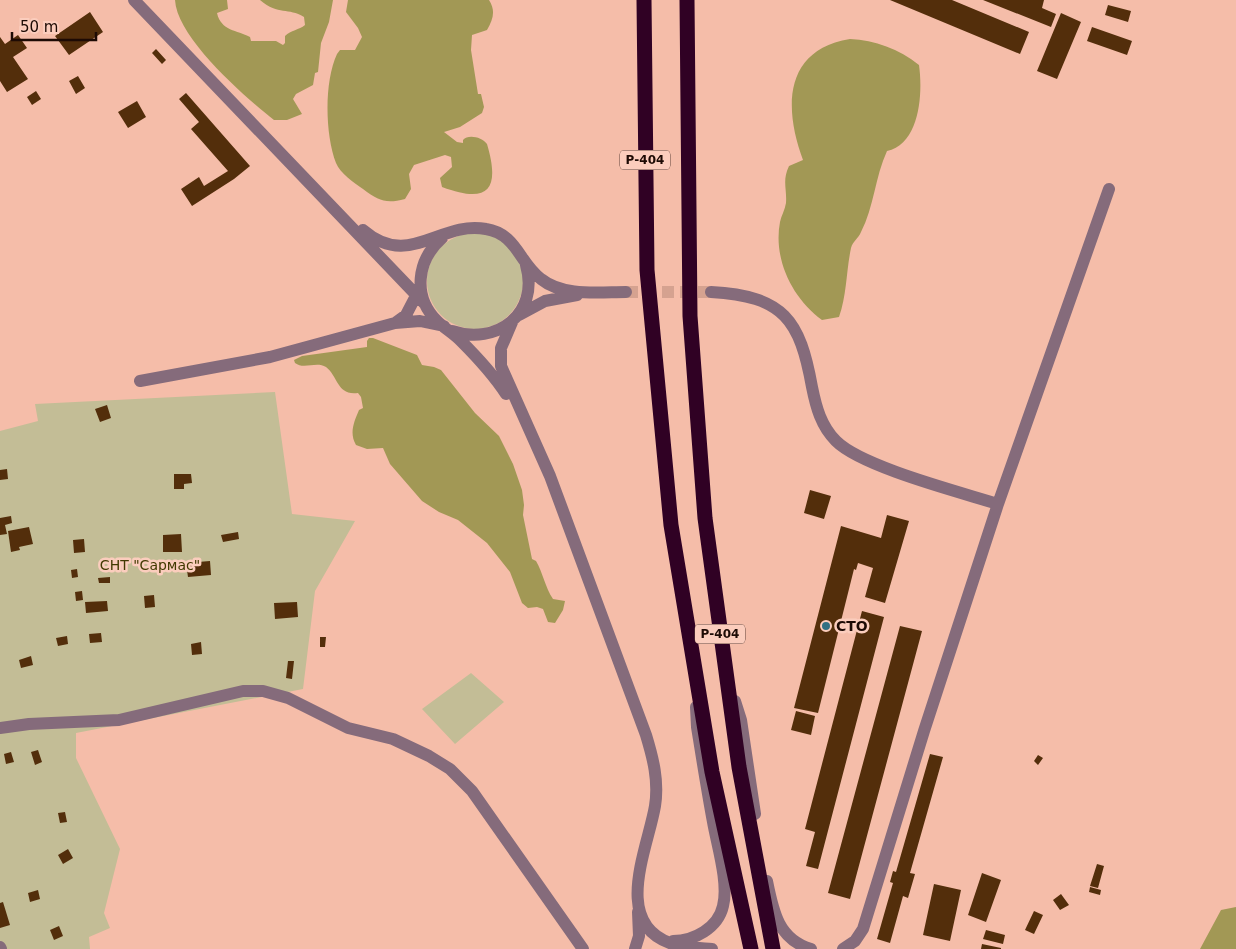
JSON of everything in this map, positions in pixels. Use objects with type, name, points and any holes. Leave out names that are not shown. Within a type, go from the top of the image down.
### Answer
[{"type":"highway","name":"Р-404","points":[[644,0],[646,225],[650,320],[672,525],[694,674],[725,835],[751,949]]},
{"type":"highway","name":"Р-404","points":[[688,0],[688,264],[695,410],[705,518],[725,670],[753,847],[773,949]]},
{"type":"street","points":[[134,0],[421,295],[447,328],[487,369],[523,418]]},
{"type":"street","points":[[843,949],[855,941],[863,929],[924,731],[998,504],[1108,190]]},
{"type":"street","points":[[321,194],[368,235],[381,242],[410,246],[474,227],[487,229],[505,236],[534,273],[548,284],[559,288],[597,292],[626,292]]},
{"type":"street","points":[[395,322],[406,315],[421,295],[421,272],[428,254],[443,238],[452,232]]},
{"type":"street","points":[[140,381],[270,357],[395,322],[420,321],[447,328],[464,335],[486,335],[504,328],[523,306],[528,289],[528,274],[521,254]]},
{"type":"street","points":[[597,292],[545,301],[514,318],[503,341],[500,360],[506,378],[553,485],[646,735],[654,765],[655,806],[638,884],[639,936],[636,949]]},
{"type":"street","points":[[711,292],[751,298],[778,311],[788,320],[802,341],[820,418],[827,431],[849,452],[894,470],[998,504]]},
{"type":"street","points":[[725,670],[740,720],[755,814],[774,909],[786,935],[792,942],[811,949]]},
{"type":"street","points":[[662,938],[675,941],[700,934],[719,917],[724,898],[722,872],[696,727],[694,674]]},
{"type":"street","points":[[0,728],[29,724],[119,720],[243,691],[263,691],[288,698],[348,728],[400,742],[450,769],[472,791],[583,949]]},
{"type":"street","points":[[637,900],[642,917],[648,927],[662,938],[683,946],[712,949]]},
{"type":"green space","points":[[475,233],[493,237],[509,247],[519,263],[523,281],[519,299],[509,315],[493,325],[475,329],[457,325],[441,315],[431,299],[427,281],[431,263],[441,247],[457,237]]},
{"type":"green space","name":"СНТ \"Сармас\"","points":[[275,392],[292,514],[355,521],[315,591],[303,689],[76,733],[76,758],[120,849],[104,913],[110,928],[89,937],[90,949],[0,949],[0,431],[38,421],[35,404]]},
{"type":"green space","points":[[471,673],[504,702],[455,744],[422,709]]},
{"type":"shaded area","points":[[175,0],[227,0],[228,9],[217,13],[219,19],[226,27],[250,37],[251,41],[276,41],[283,45],[285,43],[285,36],[305,25],[304,17],[293,12],[278,10],[260,0],[333,0],[329,22],[321,43],[318,72],[315,73],[313,85],[296,94],[293,99],[302,114],[287,120],[274,120],[230,82],[214,66],[187,32],[179,15]]},
{"type":"shaded area","points":[[348,0],[489,0],[493,11],[491,22],[487,30],[472,35],[471,50],[478,94],[481,94],[484,107],[482,113],[460,127],[444,132],[457,142],[463,143],[465,138],[475,137],[487,144],[492,172],[491,182],[487,189],[481,193],[471,194],[442,187],[440,178],[452,167],[451,157],[445,155],[414,165],[409,174],[411,189],[405,199],[388,201],[374,196],[352,181],[341,170],[336,163],[332,151],[328,123],[328,93],[337,54],[340,50],[355,50],[362,37],[346,12]]},
{"type":"shaded area","points":[[850,39],[869,41],[886,46],[903,54],[919,65],[919,103],[913,128],[906,139],[898,146],[887,151],[883,161],[869,212],[860,234],[851,248],[844,300],[839,317],[822,320],[811,311],[794,289],[787,277],[779,250],[781,220],[786,203],[785,180],[787,171],[789,166],[803,160],[793,121],[792,102],[794,85],[801,69],[812,55],[828,45]]},
{"type":"shaded area","points":[[369,338],[417,355],[422,365],[441,370],[475,413],[499,436],[513,464],[522,490],[523,515],[532,559],[536,561],[553,599],[565,601],[563,610],[555,623],[548,622],[543,609],[537,607],[528,608],[522,603],[510,572],[487,543],[458,520],[439,512],[422,501],[390,464],[383,448],[367,449],[356,445],[353,428],[359,410],[363,408],[361,397],[358,393],[351,393],[342,388],[326,367],[322,365],[302,366],[295,363],[294,360],[302,356],[367,347]]},
{"type":"shaded area","points":[[1236,907],[1236,949],[1200,949],[1221,910]]},
{"type":"building","points":[[890,0],[952,0],[1029,32],[1020,54]]},
{"type":"building","points":[[983,0],[1044,0],[1042,8],[1056,14],[1051,27]]},
{"type":"building","points":[[1108,5],[1131,11],[1128,22],[1105,15]]},
{"type":"building","points":[[90,12],[103,32],[69,55],[55,36]]},
{"type":"building","points":[[1061,13],[1081,22],[1057,79],[1037,71]]},
{"type":"building","points":[[1092,27],[1132,41],[1127,55],[1087,41]]},
{"type":"building","points":[[18,35],[27,48],[13,57],[28,79],[7,92],[0,81],[0,37],[5,44]]},
{"type":"building","points":[[156,49],[166,60],[162,64],[152,53]]},
{"type":"building","points":[[78,76],[85,88],[76,94],[69,81]]},
{"type":"building","points":[[36,91],[41,99],[32,105],[27,97]]},
{"type":"building","points":[[186,93],[250,166],[234,179],[192,206],[181,189],[199,177],[204,186],[228,171],[191,129],[199,122],[179,99]]},
{"type":"building","points":[[137,101],[146,117],[128,128],[118,112]]},
{"type":"building","points":[[107,405],[111,418],[100,422],[95,409]]},
{"type":"building","points":[[7,469],[8,479],[0,480],[0,470]]},
{"type":"building","points":[[174,474],[191,474],[192,483],[184,484],[184,489],[174,489]]},
{"type":"building","points":[[810,490],[831,496],[824,519],[804,513]]},
{"type":"building","points":[[887,515],[909,521],[885,603],[865,597],[873,568],[858,563],[856,570],[854,569],[818,713],[794,708],[841,526],[881,538]]},
{"type":"building","points":[[11,516],[12,523],[5,525],[7,534],[0,535],[0,518]]},
{"type":"building","points":[[29,527],[33,544],[19,547],[20,550],[11,552],[8,531]]},
{"type":"building","points":[[238,532],[239,539],[223,542],[221,535]]},
{"type":"building","points":[[181,534],[182,552],[163,552],[163,535]]},
{"type":"building","points":[[84,539],[85,552],[74,553],[73,540]]},
{"type":"building","points":[[210,561],[211,575],[188,577],[186,563]]},
{"type":"building","points":[[77,569],[78,577],[72,578],[71,570]]},
{"type":"building","points":[[110,577],[110,583],[99,583],[98,578]]},
{"type":"building","points":[[82,591],[83,600],[76,601],[75,592]]},
{"type":"building","points":[[154,595],[155,607],[145,608],[144,596]]},
{"type":"building","points":[[107,601],[108,611],[86,613],[85,602]]},
{"type":"building","points":[[297,602],[298,617],[275,619],[274,603]]},
{"type":"building","points":[[862,611],[884,617],[818,869],[806,866],[815,832],[805,829]]},
{"type":"building","points":[[900,626],[922,631],[850,899],[828,893]]},
{"type":"building","points":[[101,633],[102,642],[90,643],[89,634]]},
{"type":"building","points":[[67,636],[68,644],[58,646],[56,638]]},
{"type":"building","points":[[320,637],[326,637],[325,647],[320,647]]},
{"type":"building","points":[[201,642],[202,654],[192,655],[191,644]]},
{"type":"building","points":[[31,656],[33,665],[21,668],[19,660]]},
{"type":"building","points":[[288,661],[294,661],[292,679],[286,678]]},
{"type":"building","points":[[796,711],[815,716],[811,735],[791,730]]},
{"type":"building","points":[[38,750],[42,762],[35,765],[31,752]]},
{"type":"building","points":[[11,752],[14,762],[6,764],[4,754]]},
{"type":"building","points":[[930,754],[943,757],[910,873],[915,874],[908,898],[903,896],[890,943],[877,939],[893,883],[890,882],[893,871],[896,872]]},
{"type":"building","points":[[1038,755],[1043,758],[1038,765],[1034,761]]},
{"type":"building","points":[[65,812],[67,822],[60,823],[58,813]]},
{"type":"building","points":[[68,849],[73,858],[63,864],[58,855]]},
{"type":"building","points":[[1097,864],[1104,866],[1098,888],[1090,886]]},
{"type":"building","points":[[982,873],[1001,880],[986,922],[968,915]]},
{"type":"building","points":[[934,884],[961,890],[950,941],[923,935]]},
{"type":"building","points":[[1090,887],[1101,890],[1100,895],[1089,892]]},
{"type":"building","points":[[38,890],[40,899],[30,902],[28,893]]},
{"type":"building","points":[[1061,894],[1069,905],[1060,910],[1053,900]]},
{"type":"building","points":[[3,902],[10,925],[0,928],[0,903]]},
{"type":"building","points":[[1034,911],[1043,915],[1034,934],[1025,930]]},
{"type":"building","points":[[59,926],[63,936],[54,940],[50,930]]},
{"type":"building","points":[[986,930],[1005,935],[1003,944],[983,939]]},
{"type":"building","points":[[982,944],[1001,948],[1001,949],[981,949]]},
{"type":"tunnel","points":[[626,292],[711,292]]},
{"type":"place","name":"СТО","points":[[826,626]]}]
